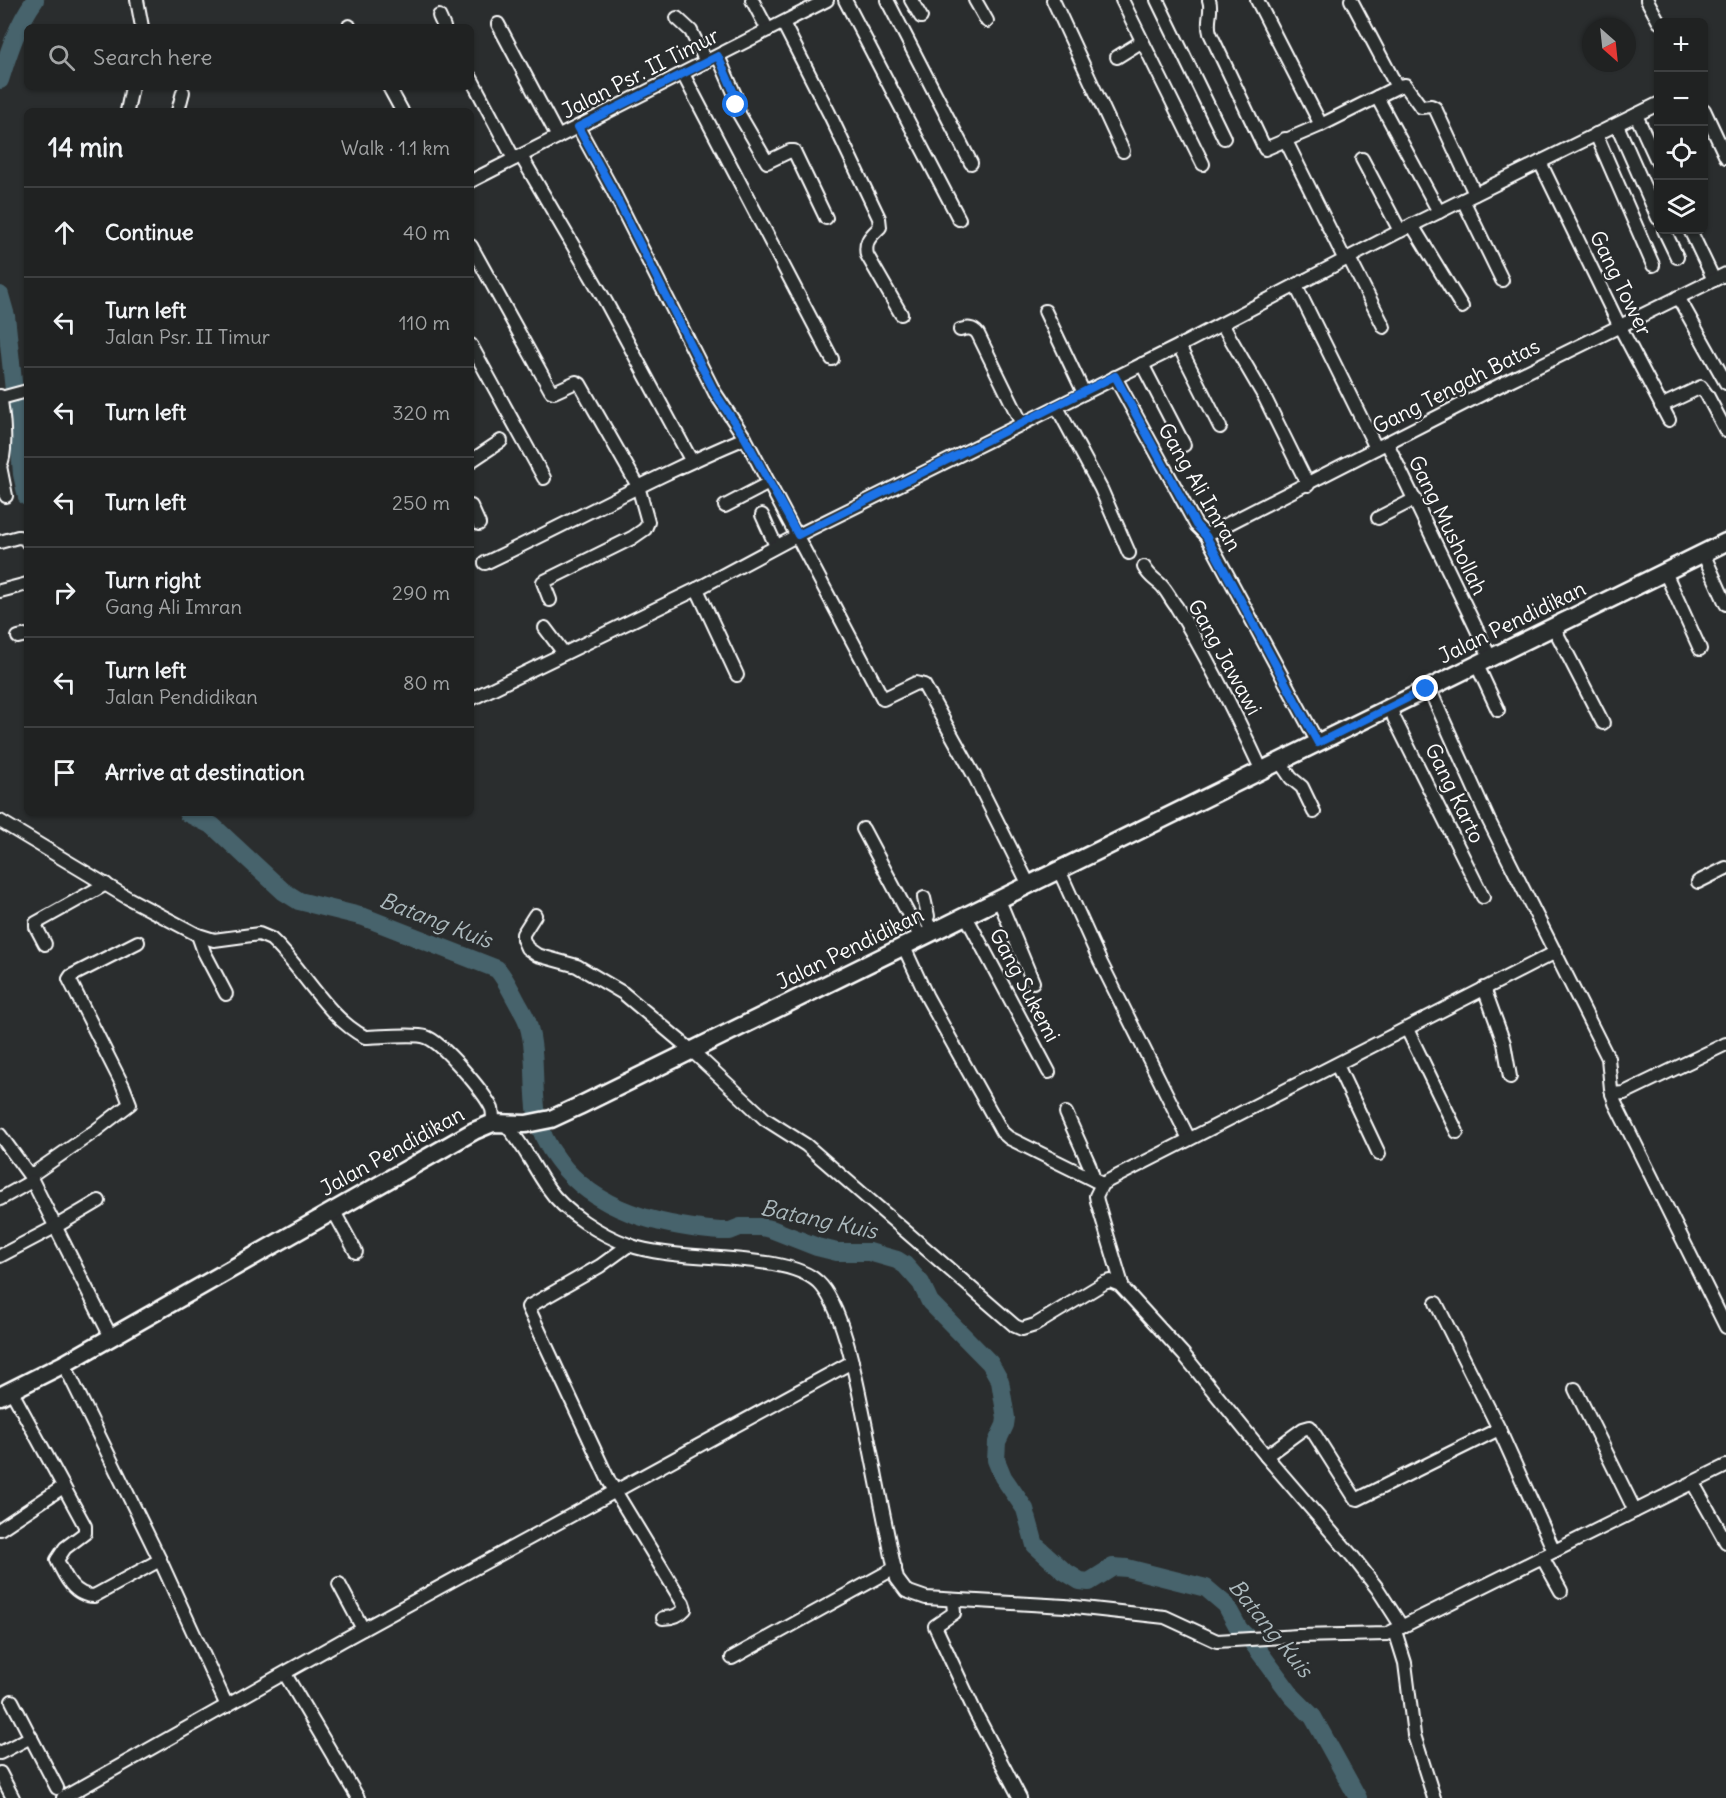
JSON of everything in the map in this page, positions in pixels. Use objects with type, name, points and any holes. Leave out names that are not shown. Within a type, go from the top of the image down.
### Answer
[{"type":"main road","name":"Jalan Pendidikan","points":[[6,1393],[111,1338],[474,1131],[499,1124],[526,1124],[551,1119],[904,947],[924,930],[966,916],[1726,542]]},
{"type":"street","points":[[137,0],[141,24]]},
{"type":"street","points":[[752,0],[768,30]]},
{"type":"street","name":"Jalan Psr. II Timur","points":[[474,179],[827,0]]},
{"type":"street","points":[[845,0],[958,219]]},
{"type":"street","points":[[887,0],[971,164]]},
{"type":"street","points":[[911,0],[921,17]]},
{"type":"street","points":[[975,0],[987,21]]},
{"type":"street","points":[[1053,0],[1123,151]]},
{"type":"street","points":[[1122,0],[1203,164]]},
{"type":"street","points":[[1158,0],[1224,138]]},
{"type":"street","points":[[1209,0],[1211,10],[1208,28],[1265,149],[1397,87],[1407,86],[1420,106],[1435,108],[1475,194]]},
{"type":"street","points":[[1257,0],[1321,124]]},
{"type":"street","points":[[1351,0],[1397,87]]},
{"type":"street","points":[[1647,0],[1657,18]]},
{"type":"street","points":[[677,18],[691,31],[706,62]]},
{"type":"street","points":[[783,23],[879,218],[880,227],[867,240],[865,247],[867,255],[901,314]]},
{"type":"street","points":[[498,24],[558,137]]},
{"type":"street","points":[[1117,57],[1141,42]]},
{"type":"street","points":[[718,56],[735,95],[739,114],[767,162],[794,151],[826,218]]},
{"type":"street","points":[[683,74],[831,360]]},
{"type":"street","points":[[474,83],[517,158],[590,273],[691,460]]},
{"type":"street","points":[[128,108],[131,90]]},
{"type":"street","points":[[391,90],[400,108]]},
{"type":"street","points":[[179,108],[183,92]]},
{"type":"street","points":[[1377,97],[1439,212]]},
{"type":"street","points":[[474,697],[563,652],[697,589],[776,546],[1179,346],[1400,231],[1654,107]]},
{"type":"street","points":[[1636,116],[1654,153]]},
{"type":"street","points":[[1708,119],[1726,157]]},
{"type":"street","points":[[1617,125],[1654,207]]},
{"type":"street","points":[[578,127],[612,189],[715,393],[745,438],[883,699],[916,683],[924,685],[975,777],[1029,885]]},
{"type":"street","points":[[1596,134],[1653,265]]},
{"type":"street","points":[[1285,140],[1384,327]]},
{"type":"street","points":[[1362,159],[1400,231]]},
{"type":"street","name":"Gang Tower","points":[[1540,162],[1620,327],[1669,420]]},
{"type":"street","points":[[1463,200],[1502,280]]},
{"type":"street","points":[[1412,225],[1462,307]]},
{"type":"street","points":[[1666,234],[1677,257]]},
{"type":"street","points":[[1692,234],[1714,280]]},
{"type":"street","points":[[474,251],[551,391],[554,392],[576,382],[580,384],[638,486],[648,519],[646,527],[632,538],[543,582],[550,600]]},
{"type":"street","name":"Gang Tengah Batas","points":[[1206,536],[1308,485],[1381,445],[1726,274]]},
{"type":"street","name":"Gang Mushollah","points":[[1296,286],[1381,445],[1415,499],[1483,660],[1498,710]]},
{"type":"street","points":[[1678,297],[1726,383]]},
{"type":"street","points":[[1046,311],[1084,393]]},
{"type":"street","points":[[1222,324],[1265,398],[1308,485]]},
{"type":"street","points":[[960,330],[969,328],[978,334],[1022,424]]},
{"type":"street","points":[[1179,346],[1220,427]]},
{"type":"street","points":[[474,350],[544,478]]},
{"type":"street","points":[[1142,364],[1184,445]]},
{"type":"street","name":"Gang Ali Imran","points":[[1115,376],[1196,525],[1206,536],[1318,743]]},
{"type":"street","points":[[1661,406],[1701,387],[1726,430]]},
{"type":"street","points":[[6,496],[0,466],[4,450],[2,397],[24,392]]},
{"type":"street","points":[[1057,407],[1101,489],[1129,553]]},
{"type":"street","points":[[485,563],[558,529],[691,460],[745,438]]},
{"type":"street","points":[[474,459],[501,441]]},
{"type":"street","points":[[725,506],[769,483]]},
{"type":"street","points":[[1378,518],[1415,499]]},
{"type":"street","points":[[474,513],[479,524]]},
{"type":"street","points":[[762,515],[776,546]]},
{"type":"street","points":[[0,542],[18,537],[24,538]]},
{"type":"street","points":[[1703,553],[1726,604]]},
{"type":"street","name":"Gang Jawawi","points":[[1144,567],[1175,605],[1211,666],[1262,771]]},
{"type":"street","points":[[1665,572],[1700,649]]},
{"type":"street","points":[[0,591],[24,585]]},
{"type":"street","points":[[697,589],[737,675]]},
{"type":"street","points":[[1553,626],[1603,723]]},
{"type":"street","points":[[545,628],[563,652]]},
{"type":"street","points":[[1429,688],[1489,821],[1608,1058],[1615,1103],[1726,1327]]},
{"type":"street","name":"Gang Karto","points":[[1391,707],[1483,897]]},
{"type":"street","points":[[1281,762],[1292,778],[1302,787],[1314,812]]},
{"type":"street","points":[[0,821],[198,936],[222,940],[259,934],[271,939],[342,1020],[358,1034],[365,1037],[421,1036],[435,1041],[484,1097],[499,1124],[524,1148],[549,1190],[563,1206],[582,1220],[629,1245],[693,1257],[760,1263],[805,1272],[819,1282],[840,1324],[852,1362],[895,1568],[900,1585],[906,1591],[926,1598],[1065,1606],[1165,1617],[1217,1641],[1387,1634],[1726,1467]]},
{"type":"street","points":[[863,829],[924,930]]},
{"type":"street","points":[[1698,882],[1726,868]]},
{"type":"street","points":[[1059,870],[1100,961],[1189,1139]]},
{"type":"street","points":[[45,944],[36,927],[36,922],[106,884]]},
{"type":"street","points":[[924,897],[928,916],[924,930]]},
{"type":"street","points":[[999,900],[1033,982]]},
{"type":"street","points":[[535,915],[524,934],[526,948],[537,955],[577,966],[612,985],[691,1050],[765,1119],[806,1145],[1014,1326],[1022,1329],[1035,1325],[1104,1283],[1114,1282],[1124,1289],[1184,1355],[1377,1588],[1399,1629],[1414,1735],[1434,1798]]},
{"type":"street","name":"Gang Sukemi","points":[[966,916],[1049,1072]]},
{"type":"street","points":[[198,936],[226,994]]},
{"type":"street","points":[[0,1199],[130,1103],[69,979],[138,942]]},
{"type":"street","points":[[904,947],[927,997],[1002,1132],[1098,1187]]},
{"type":"street","points":[[1098,1187],[1556,952]]},
{"type":"street","points":[[1484,988],[1504,1043],[1510,1077]]},
{"type":"street","points":[[1407,1029],[1457,1132]]},
{"type":"street","points":[[1612,1094],[1624,1093],[1726,1044]]},
{"type":"street","points":[[1336,1065],[1379,1154]]},
{"type":"street","points":[[1066,1113],[1098,1187],[1124,1289]]},
{"type":"street","points":[[0,1135],[31,1178],[111,1338]]},
{"type":"street","points":[[0,1256],[99,1201]]},
{"type":"street","points":[[333,1210],[356,1252]]},
{"type":"street","points":[[629,1245],[600,1266],[528,1306],[614,1490],[683,1602],[685,1609],[681,1614],[671,1618],[663,1617]]},
{"type":"street","points":[[1436,1303],[1499,1429],[1554,1551]]},
{"type":"street","points":[[12,1701],[60,1793],[227,1706],[614,1490],[852,1362]]},
{"type":"street","points":[[64,1364],[160,1560],[227,1706]]},
{"type":"street","points":[[1575,1389],[1635,1511]]},
{"type":"street","points":[[6,1393],[85,1526],[86,1533],[66,1548],[57,1560],[65,1578],[73,1587],[86,1596],[94,1596],[160,1560]]},
{"type":"street","points":[[1266,1456],[1310,1427],[1355,1498],[1358,1499],[1499,1429]]},
{"type":"street","points":[[1693,1483],[1726,1542]]},
{"type":"street","points":[[0,1529],[63,1487]]},
{"type":"street","points":[[1542,1557],[1561,1591]]},
{"type":"street","points":[[732,1658],[895,1568]]},
{"type":"street","points":[[339,1584],[363,1629]]},
{"type":"street","points":[[953,1600],[954,1613],[935,1626],[976,1714],[1020,1798]]},
{"type":"street","points":[[285,1674],[358,1798]]},
{"type":"street","points":[[0,1754],[31,1737]]},
{"type":"street","points":[[0,1773],[13,1798]]},
{"type":"waterway","name":"Batang Kuis","points":[[0,80],[18,29],[35,0]]},
{"type":"waterway","name":"Batang Kuis","points":[[0,295],[6,316],[24,483]]},
{"type":"waterway","name":"Batang Kuis","points":[[193,816],[213,826],[283,891],[299,901],[364,917],[497,969],[528,1024],[531,1035],[537,1115],[542,1133],[558,1160],[590,1192],[610,1204],[652,1220],[720,1231],[730,1231],[740,1227],[760,1227],[817,1247],[837,1252],[869,1252],[897,1260],[905,1265],[921,1283],[930,1302],[990,1363],[1000,1381],[1006,1418],[997,1442],[996,1460],[1003,1477],[1025,1509],[1035,1545],[1064,1571],[1080,1581],[1089,1582],[1113,1567],[1127,1568],[1206,1588],[1226,1605],[1239,1629],[1252,1642],[1292,1696],[1313,1717],[1358,1798]]},
{"type":"route","points":[[736,105],[735,95],[718,56],[578,127],[612,189],[715,393],[745,438],[798,535],[1115,376],[1198,529],[1206,536],[1267,646],[1318,743],[1426,689]]}]
